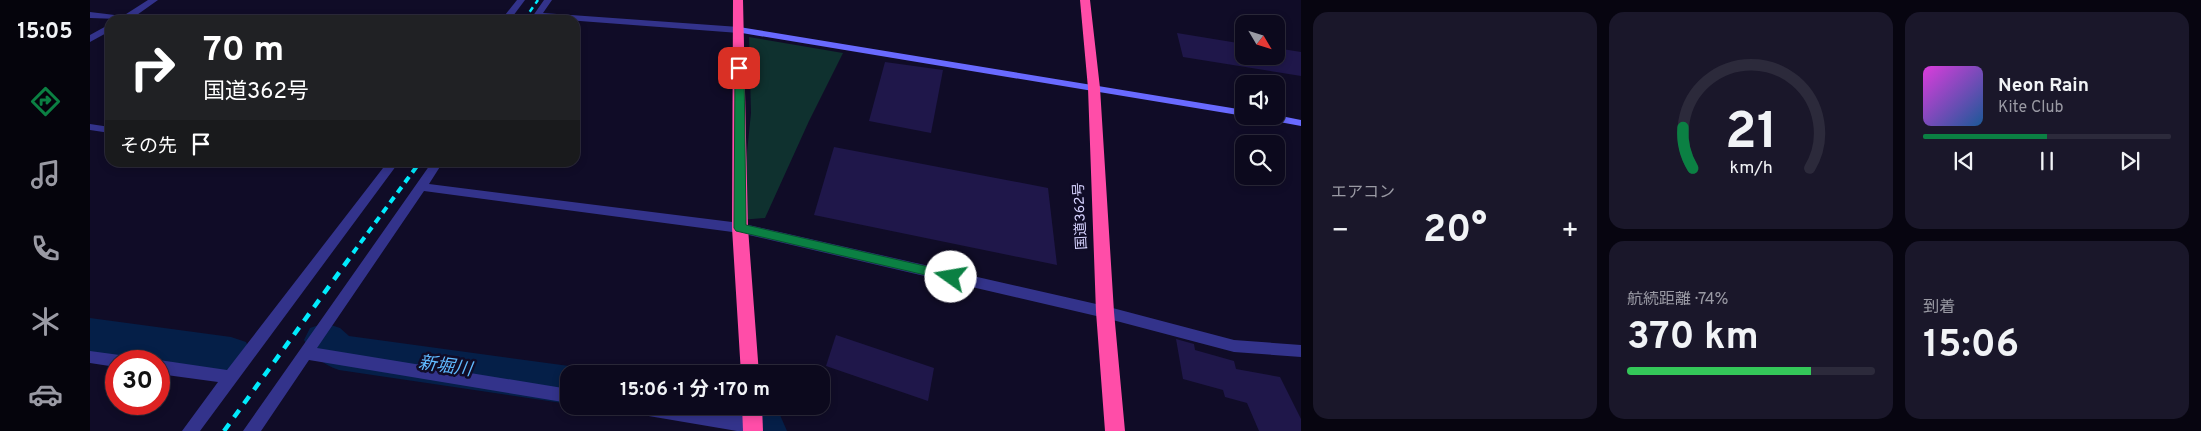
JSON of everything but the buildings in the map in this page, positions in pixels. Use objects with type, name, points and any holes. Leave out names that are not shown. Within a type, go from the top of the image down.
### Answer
[{"type":"highway","points":[[738,0],[740,228],[749,365]]},
{"type":"highway","name":"国道362号","points":[[1085,0],[1094,88],[1105,312],[1115,431]]},
{"type":"highway","points":[[752,415],[753,429]]},
{"type":"street","points":[[130,15],[154,0]]},
{"type":"street","points":[[509,15],[520,0]]},
{"type":"street","points":[[537,15],[548,0]]},
{"type":"street","points":[[90,15],[105,17]]},
{"type":"street","points":[[580,20],[739,30],[1235,112]]},
{"type":"street","points":[[90,39],[105,30]]},
{"type":"street","points":[[1285,120],[1301,123]]},
{"type":"street","points":[[90,127],[105,129]]},
{"type":"street","points":[[190,431],[391,167]]},
{"type":"street","points":[[251,431],[435,167]]},
{"type":"street","points":[[421,187],[740,228],[1105,312],[1234,346],[1301,351]]},
{"type":"street","points":[[305,352],[560,394]]},
{"type":"street","points":[[90,357],[105,359]]},
{"type":"street","points":[[170,369],[230,377]]},
{"type":"street","points":[[679,415],[753,429]]},
{"type":"green space","points":[[749,37],[843,53],[809,121],[765,218],[740,220],[751,113]]},
{"type":"waterway","name":"新堀川","points":[[90,335],[231,355]]},
{"type":"waterway","name":"新堀川","points":[[325,340],[339,352],[560,384]]},
{"type":"railway","points":[[528,15],[538,0]]},
{"type":"railway","points":[[353,253],[416,167]]},
{"type":"railway","points":[[224,431],[354,252]]},
{"type":"route","points":[[739,68],[740,228],[951,277]]}]
